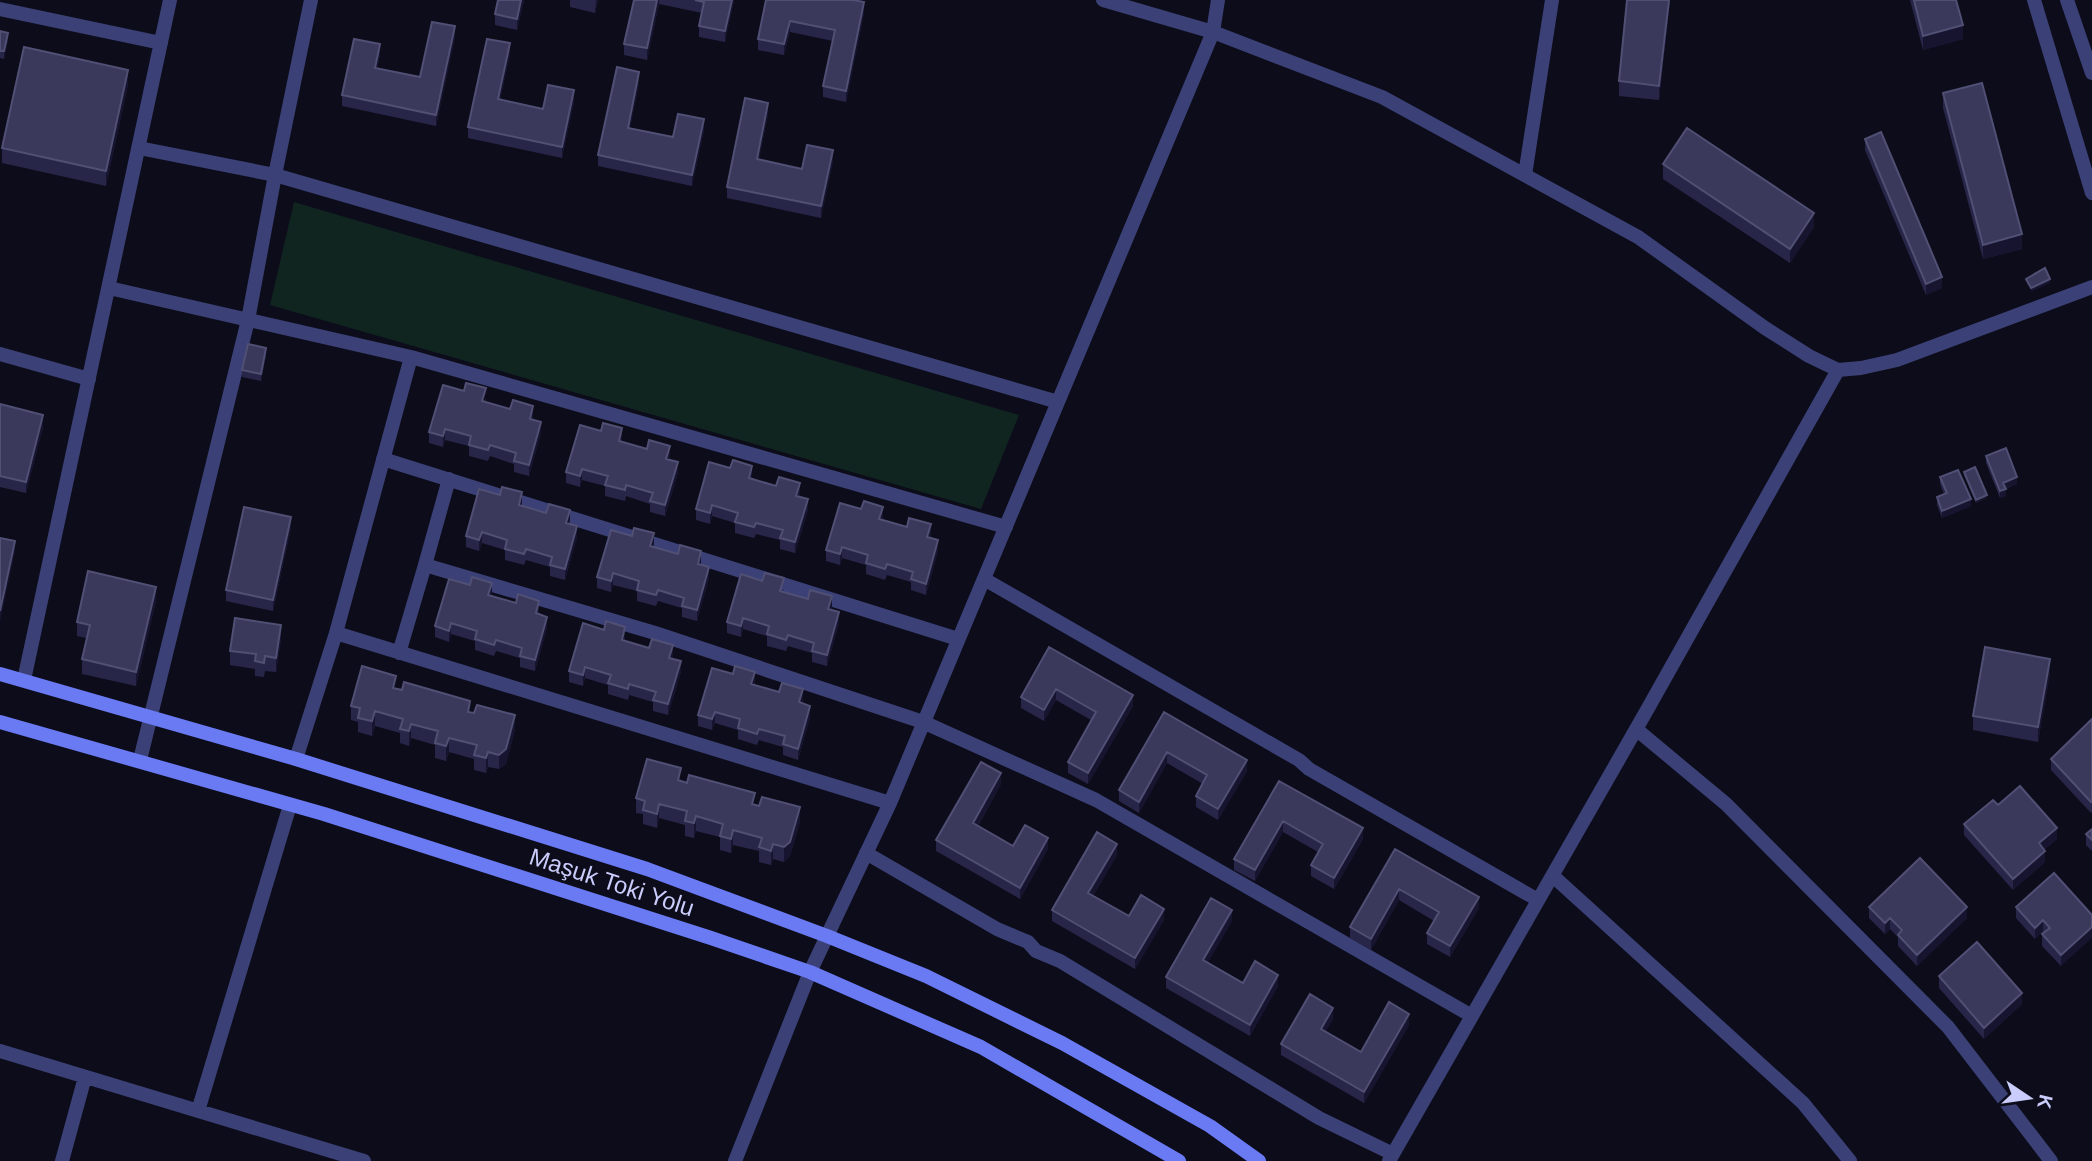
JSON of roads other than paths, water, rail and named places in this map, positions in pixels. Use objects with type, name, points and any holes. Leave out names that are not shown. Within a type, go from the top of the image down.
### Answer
[{"type":"main road","points":[[0,674],[150,715],[648,869],[827,936],[926,976],[1062,1043],[1210,1126],[1259,1161]]},
{"type":"main road","name":"Maşuk Toki Yolu","points":[[0,722],[290,804],[711,937],[810,972],[981,1047],[1179,1161]]},
{"type":"street","points":[[24,680],[170,0]]},
{"type":"street","points":[[140,760],[248,320],[312,0]]},
{"type":"street","points":[[1103,0],[1213,32],[1382,97],[1638,236],[1766,328],[1809,356],[1838,370],[1897,360],[2092,287]]},
{"type":"street","points":[[735,1161],[810,972],[890,803],[1213,32],[1218,0]]},
{"type":"street","points":[[1525,175],[1552,0]]},
{"type":"street","points":[[2034,0],[2092,193]]},
{"type":"street","points":[[2067,0],[2092,73]]},
{"type":"street","points":[[0,9],[161,43]]},
{"type":"street","points":[[139,148],[275,175],[1058,402]]},
{"type":"street","points":[[109,288],[411,357],[1006,527]]},
{"type":"street","points":[[0,354],[89,379]]},
{"type":"street","points":[[296,759],[336,633],[411,357]]},
{"type":"street","points":[[866,853],[997,929],[1028,942],[1036,951],[1060,961],[1319,1118],[1391,1158],[1838,370]]},
{"type":"street","points":[[383,459],[958,639]]},
{"type":"street","points":[[399,653],[449,479]]},
{"type":"street","points":[[425,565],[655,633],[923,722],[1096,800],[1472,1016]]},
{"type":"street","points":[[984,579],[1538,900]]},
{"type":"street","points":[[336,633],[890,803]]},
{"type":"street","points":[[1636,729],[1726,804],[1948,1027],[2051,1161]]},
{"type":"street","points":[[198,1111],[290,804]]},
{"type":"street","points":[[1553,876],[1803,1103],[1850,1161]]},
{"type":"street","points":[[0,1051],[364,1161]]},
{"type":"street","points":[[62,1161],[85,1077]]}]
